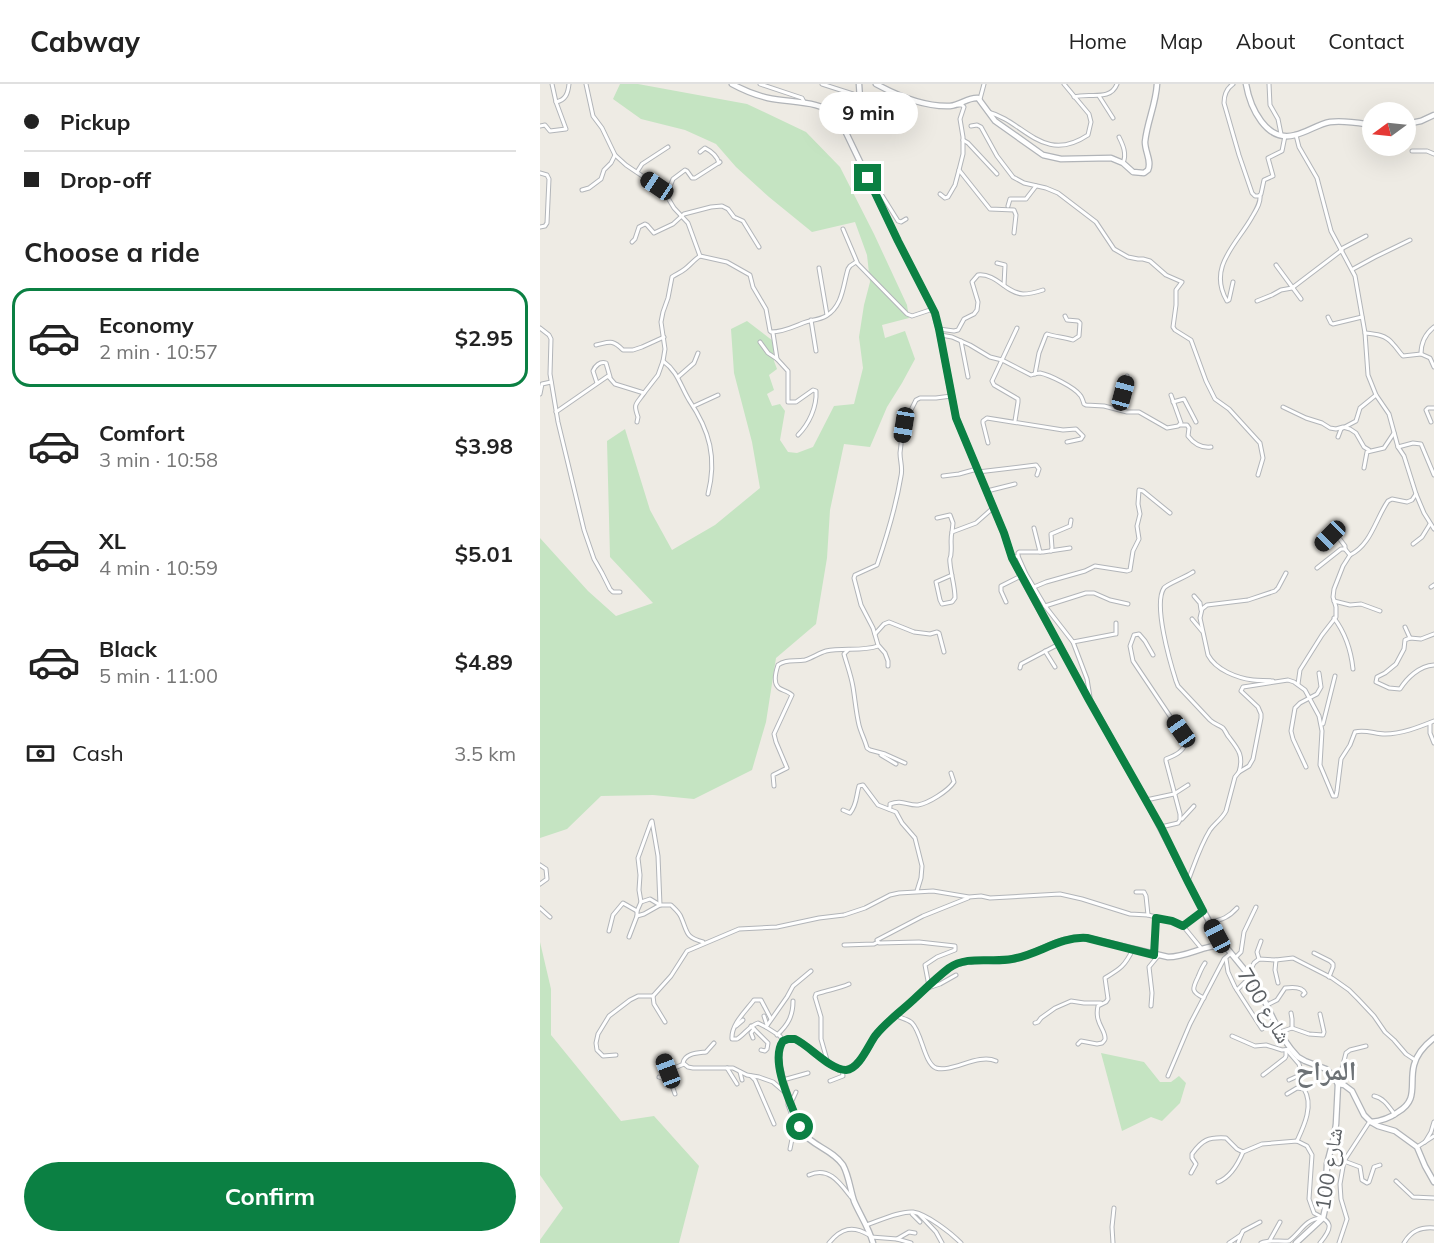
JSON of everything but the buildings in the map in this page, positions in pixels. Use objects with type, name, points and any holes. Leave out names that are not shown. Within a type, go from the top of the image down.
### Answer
[{"type":"main road","points":[[732,84],[767,98],[828,109],[853,108],[859,102],[859,84]]},
{"type":"main road","points":[[876,84],[913,100],[940,105],[956,105],[973,98],[980,99],[987,112],[1007,130],[1043,155],[1061,159],[1104,157],[1116,159],[1133,172],[1144,173],[1150,165],[1145,140],[1157,84]]},
{"type":"main road","points":[[1246,84],[1252,108],[1257,116],[1268,127],[1283,135],[1296,135],[1321,124],[1333,122],[1362,124]]},
{"type":"main road","points":[[828,109],[838,116]]},
{"type":"main road","points":[[838,109],[838,116]]},
{"type":"main road","points":[[1416,122],[1434,115]]},
{"type":"main road","name":"شارع 700","points":[[838,116],[933,309],[940,332],[951,396],[961,434],[1021,576],[1161,827],[1217,936],[1250,974],[1261,991],[1288,1050],[1305,1061],[1326,1069],[1338,1084],[1352,1091],[1364,1115],[1370,1121]]},
{"type":"main road","points":[[1213,945],[1217,936]]},
{"type":"main road","points":[[872,1239],[854,1201],[844,1167],[830,1153],[803,1133],[783,1080],[779,1051],[783,1041],[792,1039],[799,1041],[827,1061],[842,1069],[851,1069],[857,1064],[876,1035],[895,1015],[949,968],[958,963],[1016,958],[1073,938],[1087,938],[1156,955],[1177,957],[1201,948],[1224,945]]},
{"type":"main road","points":[[1370,1121],[1378,1121],[1395,1115],[1410,1102],[1415,1060],[1434,1038]]},
{"type":"main road","name":"شارع 100","points":[[1296,1243],[1323,1218],[1326,1172],[1335,1137],[1338,1084]]},
{"type":"main road","points":[[1370,1121],[1395,1131],[1417,1147],[1434,1182]]},
{"type":"street","points":[[540,126],[545,125],[550,131],[566,129],[552,84]]},
{"type":"street","points":[[556,102],[566,95],[569,84]]},
{"type":"street","points":[[586,84],[593,116],[602,128],[615,155],[663,191],[688,223],[700,256]]},
{"type":"street","points":[[759,84],[802,98],[804,104]]},
{"type":"street","points":[[822,84],[853,94],[859,102]]},
{"type":"street","points":[[980,99],[984,84]]},
{"type":"street","points":[[987,112],[1001,117],[1038,140],[1051,144],[1064,145],[1086,137],[1091,116],[1064,84]]},
{"type":"street","points":[[1074,97],[1112,93],[1117,84]]},
{"type":"street","points":[[1233,84],[1226,91],[1224,103],[1251,193],[1255,196],[1260,195]]},
{"type":"street","points":[[1233,282],[1228,301],[1220,279],[1223,262],[1261,200],[1264,180],[1273,176],[1268,158],[1282,151],[1283,135],[1270,105],[1269,84]]},
{"type":"street","points":[[1099,96],[1113,118]]},
{"type":"street","points":[[940,194],[945,198],[948,197],[955,185],[963,154],[960,119],[964,107],[956,105]]},
{"type":"street","points":[[971,126],[981,127],[997,156],[1013,177],[1024,183],[1058,193],[1098,223],[1112,246],[1118,251],[1128,257],[1150,261],[1166,275],[1182,282],[1176,290],[1173,327],[1191,340],[1215,399],[1229,409],[1260,443],[1263,458],[1258,476]]},
{"type":"street","points":[[1296,135],[1299,147],[1317,178],[1328,222],[1353,270],[1365,333],[1368,375],[1376,395],[1389,414],[1398,447],[1404,456],[1416,494],[1434,529]]},
{"type":"street","points":[[1119,137],[1125,153],[1123,163]]},
{"type":"street","points":[[963,140],[997,174]]},
{"type":"street","points":[[637,172],[642,164],[668,147]]},
{"type":"street","points":[[663,191],[685,170],[695,178],[720,163],[710,150],[705,148],[700,152]]},
{"type":"street","points":[[1416,151],[1427,151],[1434,154]]},
{"type":"street","points":[[582,190],[601,179],[604,170],[615,155]]},
{"type":"street","points":[[959,170],[990,209],[1014,210],[1016,215],[1014,233]]},
{"type":"street","points":[[540,173],[547,175],[549,179],[547,223],[540,227]]},
{"type":"street","points":[[868,178],[873,181],[898,221],[906,219]]},
{"type":"street","points":[[1008,206],[1011,199],[1026,199],[1036,186]]},
{"type":"street","points":[[632,242],[640,225],[646,224],[654,233],[672,224],[684,214],[725,206],[734,218],[743,221],[759,247]]},
{"type":"street","points":[[843,229],[858,264],[906,314],[912,316],[933,309]]},
{"type":"street","points":[[1257,301],[1281,290],[1292,288],[1341,250],[1366,236]]},
{"type":"street","points":[[1353,270],[1375,256],[1410,240]]},
{"type":"street","points":[[637,422],[639,417],[635,405],[658,375],[663,361],[665,349],[662,330],[663,312],[672,277],[687,268],[700,256],[727,262],[750,275],[753,287],[766,309],[777,359]]},
{"type":"street","points":[[773,333],[827,315],[842,295],[848,269],[856,262],[858,264]]},
{"type":"street","points":[[997,263],[1005,265],[1004,285]]},
{"type":"street","points":[[1276,265],[1301,299]]},
{"type":"street","points":[[819,268],[827,315]]},
{"type":"street","points":[[940,332],[957,331],[964,319],[977,310],[978,303],[972,282],[978,275],[986,275],[1015,292],[1024,294],[1043,290]]},
{"type":"street","points":[[1035,374],[1038,353],[1047,334],[1073,340],[1079,336],[1079,322],[1069,320],[1065,316]]},
{"type":"street","points":[[1328,317],[1330,323],[1333,324],[1362,317]]},
{"type":"street","points":[[811,320],[816,351]]},
{"type":"street","points":[[540,327],[551,339],[550,374],[556,412],[584,530],[594,559],[610,589],[613,592],[620,592]]},
{"type":"street","points":[[1421,354],[1425,338],[1434,327]]},
{"type":"street","points":[[1015,421],[1018,399],[992,382],[992,379],[1017,328]]},
{"type":"street","points":[[940,332],[1029,374],[1044,374],[1065,384],[1078,393],[1086,405],[1104,406],[1142,414],[1167,428],[1187,425],[1188,436],[1191,440],[1204,448],[1211,447]]},
{"type":"street","points":[[1365,333],[1379,335],[1390,340],[1403,356],[1421,354],[1430,358],[1434,367]]},
{"type":"street","points":[[596,345],[612,341],[623,350],[633,350],[664,337]]},
{"type":"street","points":[[961,341],[968,377]]},
{"type":"street","points":[[760,342],[768,353],[788,371],[788,402],[796,402],[813,390],[816,392],[816,402],[809,421],[798,435]]},
{"type":"street","points":[[678,377],[694,363],[698,353]]},
{"type":"street","points":[[663,361],[673,369],[694,405],[708,440],[712,453],[713,474],[708,494]]},
{"type":"street","points":[[597,383],[593,371],[596,366],[606,363],[610,377],[615,384],[644,393]]},
{"type":"street","points":[[1118,409],[1127,376]]},
{"type":"street","points":[[556,412],[606,377],[610,377]]},
{"type":"street","points":[[540,394],[542,384],[551,382]]},
{"type":"street","points":[[694,405],[718,395]]},
{"type":"street","points":[[1171,395],[1180,425]]},
{"type":"street","points":[[1283,407],[1336,429],[1356,421],[1360,408],[1376,395]]},
{"type":"street","points":[[888,666],[885,653],[878,645],[875,633],[861,605],[854,578],[855,574],[877,565],[892,520],[902,474],[900,454],[904,425],[916,400],[951,396]]},
{"type":"street","points":[[1173,402],[1184,399],[1196,422]]},
{"type":"street","points":[[1431,422],[1426,410],[1434,408]]},
{"type":"street","points":[[988,443],[983,423],[987,418],[1063,430],[1076,429],[1083,436],[1082,439],[1067,442]]},
{"type":"street","points":[[1338,437],[1343,427]]},
{"type":"street","points":[[1343,427],[1356,433],[1364,447],[1369,450],[1385,447],[1394,433]]},
{"type":"street","points":[[1398,447],[1413,443],[1421,444],[1434,475]]},
{"type":"street","points":[[1364,468],[1366,454],[1369,450]]},
{"type":"street","points":[[1428,462],[1434,461]]},
{"type":"street","points":[[943,476],[978,470],[1036,465],[1039,469],[1037,475]]},
{"type":"street","points":[[987,491],[1016,484]]},
{"type":"street","points":[[1034,587],[1094,566],[1130,570],[1134,548],[1139,539],[1137,526],[1140,514],[1139,490],[1170,513]]},
{"type":"street","points":[[1298,684],[1300,670],[1336,613],[1334,589],[1343,566],[1350,555],[1356,553],[1364,544],[1388,501],[1392,499],[1407,502],[1412,500],[1416,494]]},
{"type":"street","points":[[952,532],[976,523],[993,508]]},
{"type":"street","points":[[937,518],[950,515],[953,523],[950,560],[955,599],[951,603],[942,604],[936,582],[951,575]]},
{"type":"street","points":[[1051,550],[1053,548],[1051,534],[1070,526],[1071,520]]},
{"type":"street","points":[[1413,544],[1422,537],[1430,524]]},
{"type":"street","points":[[1034,528],[1040,552]]},
{"type":"street","points":[[1322,544],[1336,534],[1350,555]]},
{"type":"street","points":[[1012,558],[1018,556],[1019,552],[1070,548]]},
{"type":"street","points":[[1317,568],[1339,550],[1345,549]]},
{"type":"street","points":[[1018,556],[1045,606],[1073,642],[1087,679],[1090,702]]},
{"type":"street","points":[[1188,882],[1205,839],[1226,811],[1241,760],[1238,747],[1223,728],[1210,720],[1178,686],[1174,677],[1163,633],[1159,604],[1166,585],[1184,579],[1193,572]]},
{"type":"street","points":[[1274,682],[1230,674],[1210,659],[1200,618],[1202,609],[1207,605],[1241,601],[1269,593],[1278,588],[1286,573]]},
{"type":"street","points":[[1006,602],[1001,586],[1021,576]]},
{"type":"street","points":[[1045,606],[1086,593],[1128,604]]},
{"type":"street","points":[[1194,596],[1200,603],[1201,615]]},
{"type":"street","points":[[1334,601],[1350,605],[1361,604],[1380,611]]},
{"type":"street","points":[[1334,618],[1342,628],[1348,642],[1353,669]]},
{"type":"street","points":[[1192,619],[1204,633]]},
{"type":"street","points":[[875,633],[889,622],[914,632],[930,634],[937,632],[944,652]]},
{"type":"street","points":[[1073,642],[1116,634],[1116,623]]},
{"type":"street","points":[[1405,627],[1410,638]]},
{"type":"street","points":[[1153,655],[1143,638],[1138,634],[1134,635],[1130,646],[1133,661],[1186,740],[1184,748],[1166,760],[1180,820]]},
{"type":"street","points":[[1434,634],[1421,639],[1405,640],[1404,649],[1396,664],[1376,680],[1377,683],[1389,688],[1400,689],[1405,681],[1419,669],[1434,665]]},
{"type":"street","points":[[1020,668],[1021,663],[1059,644]]},
{"type":"street","points":[[774,786],[773,775],[787,768],[774,733],[792,695],[786,690],[779,689],[775,678],[777,666],[783,662],[808,659],[826,651],[869,648],[878,645]]},
{"type":"street","points":[[848,649],[844,654],[848,662],[859,726],[867,748],[896,764]]},
{"type":"street","points":[[1045,651],[1055,667]]},
{"type":"street","points":[[1306,766],[1291,731],[1295,708],[1317,694],[1321,687],[1319,673]]},
{"type":"street","points":[[1335,676],[1322,726],[1320,765],[1334,796],[1337,791],[1341,759],[1358,730],[1388,734],[1432,722],[1430,733],[1434,743]]},
{"type":"street","points":[[1239,772],[1246,768],[1253,759],[1261,714],[1258,707],[1242,692],[1241,688],[1288,680],[1298,684],[1310,698],[1322,726]]},
{"type":"street","points":[[880,754],[905,763]]},
{"type":"street","points":[[889,809],[890,804],[898,801],[917,805],[946,791],[954,782],[951,773]]},
{"type":"street","points":[[843,810],[850,813],[855,805],[859,786],[863,785],[878,805],[896,812],[915,838],[922,866],[917,891]]},
{"type":"street","points":[[1146,800],[1174,794],[1188,785]]},
{"type":"street","points":[[1161,827],[1178,823],[1194,806]]},
{"type":"street","points":[[629,937],[641,902],[638,858],[652,821],[658,856],[660,905]]},
{"type":"street","points":[[540,865],[552,873]]},
{"type":"street","points":[[540,885],[547,879],[546,869]]},
{"type":"street","points":[[616,1055],[603,1056],[597,1050],[598,1034],[609,1016],[638,996],[652,996],[671,976],[687,951],[745,927],[777,927],[844,915],[899,892],[933,891],[993,898],[1060,894],[1130,914],[1148,915],[1172,921],[1183,926],[1201,948]]},
{"type":"street","points":[[1136,892],[1144,892],[1148,915]]},
{"type":"street","points":[[878,942],[879,938],[909,922],[969,897]]},
{"type":"street","points":[[641,902],[650,899],[660,905]]},
{"type":"street","points":[[609,931],[613,915],[623,903],[637,911]]},
{"type":"street","points":[[637,916],[660,905],[671,905],[680,914],[687,935],[705,943]]},
{"type":"street","points":[[1236,957],[1241,952],[1244,932],[1256,907]]},
{"type":"street","points":[[540,908],[550,917]]},
{"type":"street","points":[[1210,922],[1221,920],[1237,908]]},
{"type":"street","points":[[1183,926],[1203,911]]},
{"type":"street","points":[[1151,1006],[1149,968],[1156,955],[1156,918]]},
{"type":"street","points":[[1259,960],[1257,952],[1261,941]]},
{"type":"street","points":[[844,945],[919,942],[955,946],[954,950],[925,965],[927,987],[935,987],[956,975]]},
{"type":"street","points":[[1078,1044],[1081,1041],[1097,1044],[1104,1041],[1105,1037],[1096,1014],[1097,1007],[1108,999],[1106,978],[1122,967],[1133,949]]},
{"type":"street","points":[[1168,1076],[1187,1030],[1225,958],[1231,952]]},
{"type":"street","points":[[1314,953],[1333,964],[1329,977]]},
{"type":"street","points":[[1225,958],[1228,972],[1237,990],[1262,1029]]},
{"type":"street","points":[[1237,990],[1250,974],[1254,963],[1259,960],[1293,958],[1349,990],[1374,1016],[1402,1051],[1415,1060]]},
{"type":"street","points":[[1276,960],[1275,970],[1278,983]]},
{"type":"street","points":[[1204,998],[1197,995],[1193,985],[1205,963]]},
{"type":"street","points":[[766,1026],[796,983],[812,971]]},
{"type":"street","points":[[827,1061],[815,997],[819,993],[832,991],[849,984]]},
{"type":"street","points":[[1267,1005],[1276,1001],[1286,988],[1302,989],[1305,993],[1303,995]]},
{"type":"street","points":[[652,996],[665,1022]]},
{"type":"street","points":[[771,1019],[761,1000],[754,1000],[734,1026],[732,1039],[740,1037],[758,1023],[766,1026],[783,1041]]},
{"type":"street","points":[[777,1035],[786,1027],[794,1001]]},
{"type":"street","points":[[1035,1023],[1055,1008],[1071,1001],[1102,1003]]},
{"type":"street","points":[[1291,1012],[1292,1029]]},
{"type":"street","points":[[1280,1033],[1292,1029],[1309,1034],[1324,1034],[1320,1014]]},
{"type":"street","points":[[895,1015],[911,1022],[929,1062],[935,1067],[946,1069],[958,1064],[987,1059],[996,1061]]},
{"type":"street","points":[[764,1016],[766,1026]]},
{"type":"street","points":[[734,1026],[743,1020]]},
{"type":"street","points":[[752,1028],[753,1038]]},
{"type":"street","points":[[752,1028],[768,1043],[767,1049],[761,1050]]},
{"type":"street","points":[[1232,1036],[1254,1045],[1268,1045],[1288,1050],[1302,1072],[1301,1075],[1289,1080]]},
{"type":"street","points":[[684,1064],[684,1058],[695,1053],[706,1052],[714,1043]]},
{"type":"street","points":[[1338,1084],[1346,1053],[1366,1046]]},
{"type":"street","points":[[1263,1075],[1284,1058],[1288,1050]]},
{"type":"street","points":[[663,1058],[675,1094]]},
{"type":"street","points":[[668,1071],[684,1064],[693,1068],[733,1068],[773,1082],[788,1096],[787,1102],[795,1124],[790,1149]]},
{"type":"street","points":[[727,1068],[736,1084]]},
{"type":"street","points":[[830,1081],[843,1076],[842,1069]]},
{"type":"street","points":[[740,1072],[742,1080]]},
{"type":"street","points":[[783,1080],[808,1073]]},
{"type":"street","points":[[751,1076],[755,1080],[774,1124]]},
{"type":"street","points":[[659,1077],[670,1081]]},
{"type":"street","points":[[1287,1094],[1300,1088],[1305,1090],[1306,1094],[1307,1114],[1297,1141]]},
{"type":"street","points":[[791,1103],[796,1092]]},
{"type":"street","points":[[1374,1096],[1385,1102],[1395,1115]]},
{"type":"street","points":[[1339,1243],[1347,1219],[1341,1199],[1340,1184],[1344,1161],[1370,1121]]},
{"type":"street","points":[[1425,1142],[1434,1122]]},
{"type":"street","points":[[1417,1147],[1434,1136]]},
{"type":"street","points":[[1191,1173],[1196,1164],[1192,1154],[1199,1144],[1206,1140],[1226,1138],[1243,1152]]},
{"type":"street","points":[[1218,1182],[1231,1173],[1243,1152],[1262,1144],[1297,1141],[1307,1146],[1311,1152],[1312,1161],[1310,1204],[1314,1213],[1326,1218],[1329,1224],[1329,1230],[1320,1243]]},
{"type":"street","points":[[1344,1161],[1359,1167],[1362,1180],[1367,1183],[1373,1169],[1380,1165]]},
{"type":"street","points":[[809,1175],[820,1171],[829,1175],[854,1201]]},
{"type":"street","points":[[1396,1181],[1413,1197],[1434,1198]]},
{"type":"street","points":[[1113,1243],[1114,1208]]},
{"type":"street","points":[[911,1212],[920,1222]]},
{"type":"street","points":[[866,1225],[911,1212],[941,1227],[961,1243]]},
{"type":"street","points":[[919,1214],[936,1232],[942,1243]]},
{"type":"street","points":[[1261,1243],[1270,1240],[1289,1240],[1307,1222],[1315,1218],[1323,1218]]},
{"type":"street","points":[[1229,1243],[1260,1222]]},
{"type":"street","points":[[1270,1240],[1280,1222]]},
{"type":"street","points":[[1404,1243],[1411,1233],[1419,1229],[1434,1228]]},
{"type":"street","points":[[829,1243],[841,1232],[850,1229],[858,1229],[872,1239],[897,1239],[911,1243]]},
{"type":"street","points":[[897,1239],[909,1232],[915,1233]]},
{"type":"street","points":[[1238,1243],[1241,1235]]},
{"type":"green space","points":[[620,84],[638,84],[747,104],[806,132],[840,167],[907,305],[909,318],[882,325],[885,338],[905,331],[915,359],[887,407],[870,447],[844,444],[830,510],[827,558],[816,624],[776,658],[766,722],[752,770],[694,799],[653,795],[601,796],[567,829],[540,838],[540,538],[588,591],[616,616],[653,603],[610,557],[607,441],[625,429],[650,510],[672,550],[715,525],[760,488],[752,442],[734,373],[731,329],[747,321],[773,341],[774,361],[777,369],[769,375],[774,390],[767,394],[772,406],[780,404],[785,411],[780,440],[788,452],[797,453],[813,447],[834,406],[854,404],[863,368],[859,337],[870,282],[867,255],[855,222],[812,232],[736,167],[716,144],[685,130],[641,119],[613,99]]},
{"type":"green space","points":[[540,942],[551,989],[551,1035],[621,1121],[654,1116],[699,1166],[679,1243],[540,1243],[563,1208],[540,1175]]},
{"type":"green space","points":[[1101,1053],[1144,1062],[1160,1082],[1171,1082],[1179,1076],[1186,1083],[1180,1103],[1162,1121],[1151,1117],[1122,1131]]},
{"type":"district","name":"المراح","points":[[1326,1070]]},
{"type":"route","points":[[800,1127],[783,1080],[779,1051],[783,1041],[795,1039],[831,1065],[849,1070],[859,1062],[884,1026],[953,965],[971,961],[1016,958],[1073,938],[1087,938],[1154,955],[1156,918],[1183,926],[1203,911],[1161,827],[1012,558],[1004,533],[961,434],[935,313],[868,178]]}]
